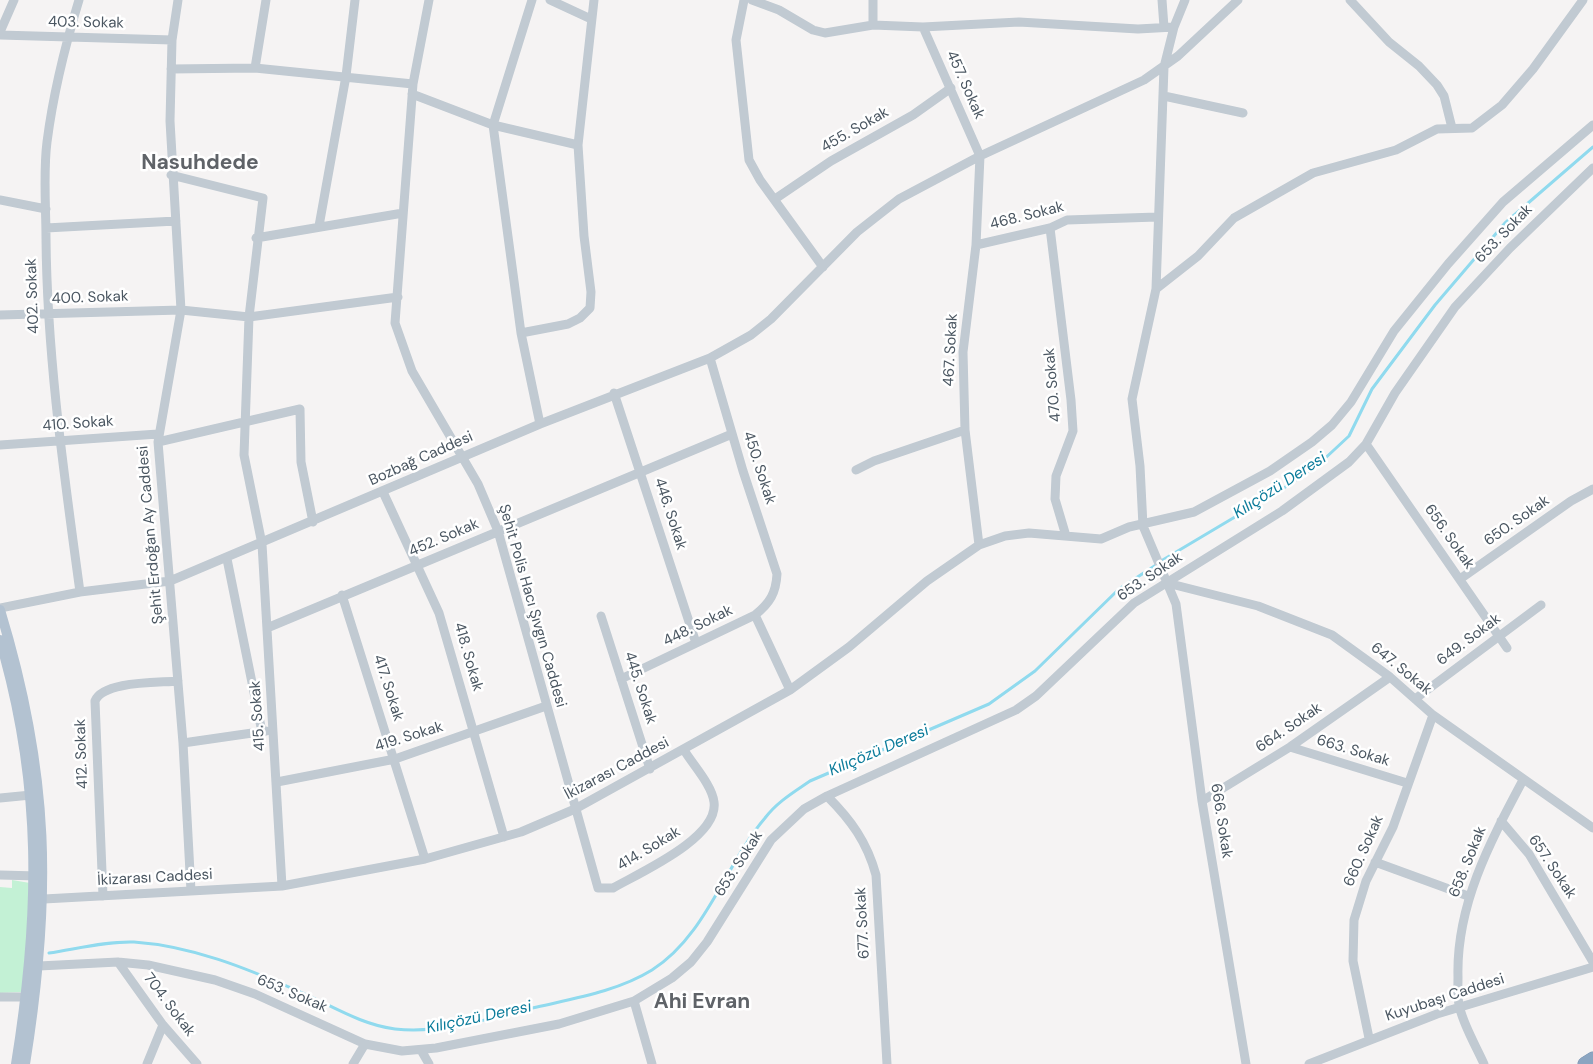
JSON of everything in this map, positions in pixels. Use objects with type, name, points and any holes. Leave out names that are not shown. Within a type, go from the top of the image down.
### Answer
[{"type":"highway","points":[[1585,1064],[1593,1059]]},
{"type":"main road","points":[[0,609],[31,729],[41,805],[39,876],[25,1064]]},
{"type":"main road","points":[[0,640],[24,739],[39,876],[44,899],[39,966],[16,1064]]},
{"type":"street","points":[[0,33],[14,0]]},
{"type":"street","name":"402. Sokak","points":[[79,0],[67,39],[47,144],[46,228],[47,314],[60,440],[80,592]]},
{"type":"street","name":"Şehit Erdoğan Ay Caddesi","points":[[178,0],[172,40],[171,175],[181,310],[158,438],[183,743],[191,891]]},
{"type":"street","points":[[255,68],[266,0]]},
{"type":"street","points":[[319,226],[346,76],[355,0]]},
{"type":"street","name":"Şehit Polis Hacı Şıvgın Caddesi","points":[[429,0],[412,89],[396,323],[407,360],[478,484],[498,531],[595,880]]},
{"type":"street","points":[[532,0],[493,125],[521,333],[540,424]]},
{"type":"street","points":[[550,0],[591,19]]},
{"type":"street","points":[[521,333],[568,324],[580,318],[590,308],[591,292],[584,236],[578,145],[594,0]]},
{"type":"street","points":[[744,0],[736,40],[745,136],[750,160],[823,267]]},
{"type":"street","points":[[752,0],[779,10],[813,30],[825,33],[873,25],[923,27],[1019,22],[1138,29],[1169,27]]},
{"type":"street","points":[[873,0],[873,25]]},
{"type":"street","points":[[1162,0],[1169,27]]},
{"type":"street","points":[[1169,27],[1185,0]]},
{"type":"street","name":"Bozbağ Caddesi","points":[[0,609],[80,592],[170,580],[227,559],[614,393],[710,358],[762,327],[857,232],[899,199],[980,156],[1144,80],[1164,67],[1238,0]]},
{"type":"street","points":[[1350,0],[1389,42],[1419,66],[1437,85],[1444,96],[1452,128]]},
{"type":"street","points":[[1156,289],[1198,256],[1234,218],[1313,173],[1350,160],[1374,157],[1396,150],[1437,129],[1472,128],[1502,105],[1542,58],[1583,0]]},
{"type":"street","name":"457. Sokak","points":[[923,27],[980,156]]},
{"type":"street","name":"666. Sokak","points":[[1169,27],[1164,67],[1156,289],[1132,399],[1140,466],[1143,526],[1176,604],[1202,801],[1246,1064]]},
{"type":"street","name":"403. Sokak","points":[[0,33],[67,39],[172,40]]},
{"type":"street","points":[[171,69],[255,68],[346,76],[412,89],[493,125],[578,145]]},
{"type":"street","name":"455. Sokak","points":[[775,199],[831,161],[913,115],[951,88]]},
{"type":"street","points":[[1164,96],[1243,113]]},
{"type":"street","name":"İkizarası Caddesi","points":[[44,899],[282,886],[425,859],[504,837],[575,809],[790,690],[849,648],[927,581],[979,545],[1018,534],[1101,539],[1120,530],[1194,512],[1270,471],[1325,431],[1350,402],[1389,339],[1427,289],[1503,202],[1593,125]]},
{"type":"street","name":"467. Sokak","points":[[979,545],[965,430],[963,352],[976,245],[980,156]]},
{"type":"street","name":"653. Sokak","points":[[39,966],[118,962],[148,964],[215,980],[255,994],[365,1044],[402,1051],[421,1050],[559,1023],[634,1001],[672,978],[691,962],[707,942],[771,840],[804,809],[827,796],[1016,710],[1036,696],[1134,603],[1333,476],[1366,444],[1395,393],[1455,307],[1510,248],[1593,168]]},
{"type":"street","name":"415. Sokak","points":[[171,175],[263,198],[256,238],[249,317],[244,455],[262,544],[282,886]]},
{"type":"street","points":[[0,201],[46,209]]},
{"type":"street","points":[[256,238],[403,213]]},
{"type":"street","name":"468. Sokak","points":[[976,245],[1050,228],[1067,220],[1157,217]]},
{"type":"street","points":[[46,228],[176,221]]},
{"type":"street","name":"470. Sokak","points":[[1050,228],[1073,431],[1056,476],[1055,499],[1065,536]]},
{"type":"street","name":"400. Sokak","points":[[0,315],[181,310],[249,317],[398,297]]},
{"type":"street","name":"450. Sokak","points":[[710,358],[777,574],[777,588]]},
{"type":"street","name":"446. Sokak","points":[[614,393],[696,643]]},
{"type":"street","name":"410. Sokak","points":[[0,445],[60,440],[158,438],[300,409],[301,462],[313,522]]},
{"type":"street","points":[[856,471],[874,461],[965,430]]},
{"type":"street","name":"452. Sokak","points":[[267,628],[342,595],[641,474],[732,434]]},
{"type":"street","name":"656. Sokak","points":[[1366,444],[1507,648]]},
{"type":"street","name":"650. Sokak","points":[[1460,579],[1564,506],[1593,489]]},
{"type":"street","name":"418. Sokak","points":[[383,492],[439,613],[504,837]]},
{"type":"street","points":[[227,559],[262,732]]},
{"type":"street","name":"647. Sokak","points":[[1167,583],[1258,606],[1317,627],[1351,648],[1433,715],[1593,828]]},
{"type":"street","name":"448. Sokak","points":[[621,679],[755,615],[772,597],[777,588]]},
{"type":"street","name":"417. Sokak","points":[[342,595],[425,859]]},
{"type":"street","name":"649. Sokak","points":[[1415,699],[1541,605]]},
{"type":"street","points":[[755,615],[790,690]]},
{"type":"street","name":"445. Sokak","points":[[601,616],[650,769]]},
{"type":"street","name":"664. Sokak","points":[[1202,801],[1290,747],[1389,677]]},
{"type":"street","name":"412. Sokak","points":[[103,896],[95,701],[97,695],[108,688],[178,681]]},
{"type":"street","name":"419. Sokak","points":[[277,782],[395,759],[546,706]]},
{"type":"street","name":"660. Sokak","points":[[1370,1038],[1353,961],[1358,901],[1393,827],[1433,715]]},
{"type":"street","points":[[183,743],[274,730]]},
{"type":"street","name":"663. Sokak","points":[[1290,747],[1407,783]]},
{"type":"street","name":"414. Sokak","points":[[595,880],[598,888],[603,890],[613,888],[690,843],[701,833],[714,812],[715,804],[713,795],[684,750]]},
{"type":"street","name":"658. Sokak","points":[[1484,1064],[1460,1008],[1457,951],[1468,896],[1501,821],[1523,780]]},
{"type":"street","points":[[0,798],[31,795]]},
{"type":"street","name":"677. Sokak","points":[[827,796],[849,818],[869,849],[876,875],[887,1064]]},
{"type":"street","name":"657. Sokak","points":[[1501,821],[1529,854],[1593,962]]},
{"type":"street","points":[[1375,862],[1468,896]]},
{"type":"street","points":[[0,875],[39,876]]},
{"type":"street","name":"704. Sokak","points":[[118,962],[163,1025],[197,1064]]},
{"type":"street","name":"Kuyubaşı Caddesi","points":[[1309,1064],[1370,1038],[1437,1014],[1593,967]]},
{"type":"street","points":[[0,997],[31,998]]},
{"type":"street","points":[[634,1001],[652,1064]]},
{"type":"street","points":[[147,1064],[163,1025]]},
{"type":"street","points":[[353,1064],[365,1044]]},
{"type":"street","points":[[421,1050],[429,1064]]},
{"type":"green space","points":[[12,880],[30,883],[23,992],[0,993],[0,887],[12,888]]},
{"type":"waterway","name":"Kılıçözü Deresi","points":[[1161,561],[1287,486],[1320,463],[1349,436],[1372,389],[1435,305],[1505,223],[1593,147]]},
{"type":"waterway","name":"Kılıçözü Deresi","points":[[49,953],[124,942],[177,948],[239,966],[358,1019],[395,1029],[431,1029],[467,1024],[611,989],[652,970],[671,956],[687,939],[751,837],[770,812],[786,798],[810,781],[989,704],[1035,671],[1119,589],[1156,565]]},
{"type":"district","name":"Nasuhdede","points":[[200,163]]},
{"type":"district","name":"Ahi Evran","points":[[702,1002]]}]
